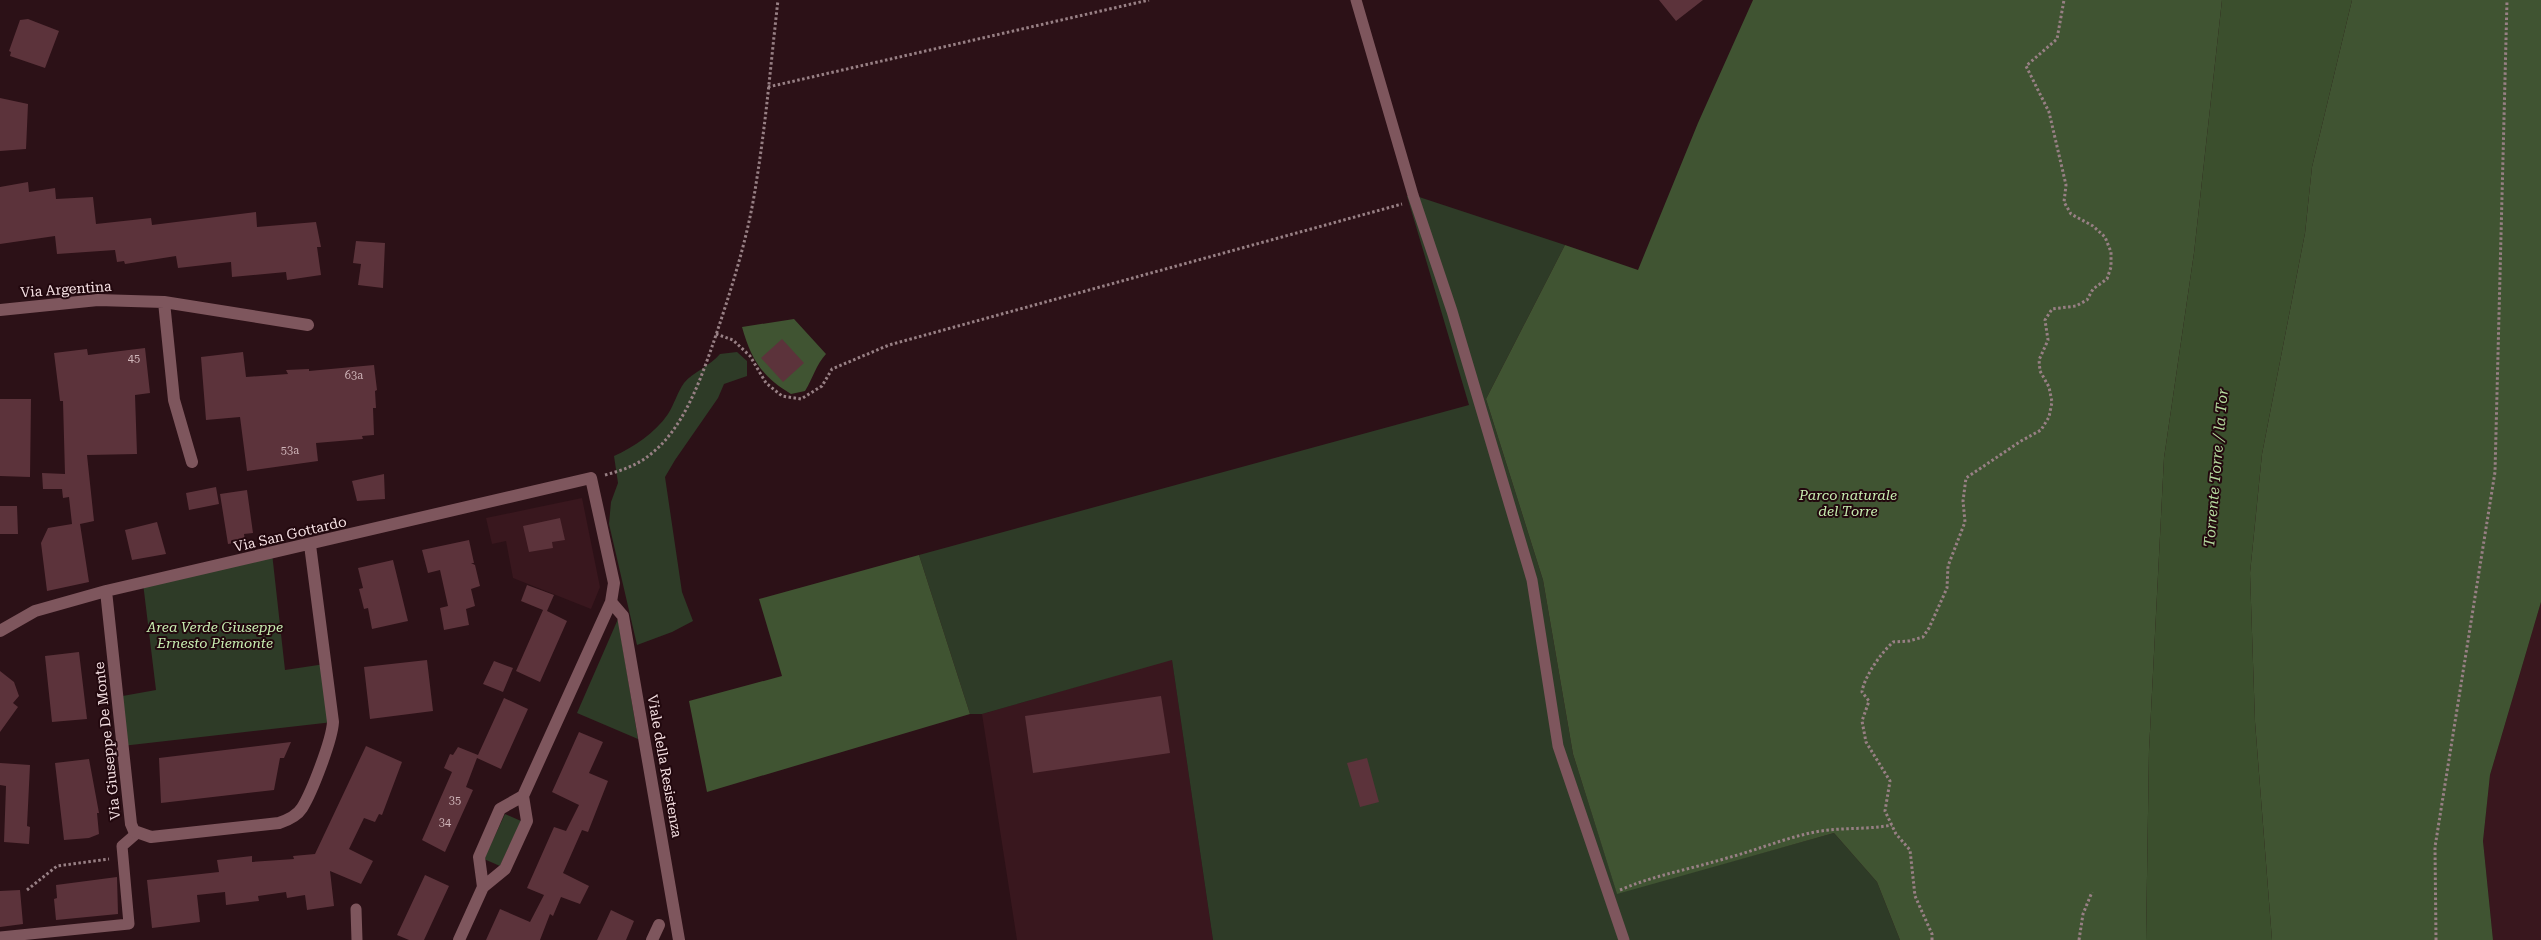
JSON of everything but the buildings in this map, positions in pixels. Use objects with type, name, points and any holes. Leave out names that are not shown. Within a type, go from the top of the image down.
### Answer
[{"type":"street","name":"Via Argentina","points":[[0,310],[98,300],[164,302],[308,325]]},
{"type":"street","points":[[164,302],[174,400],[192,462]]},
{"type":"street","name":"Via San Gottardo","points":[[0,632],[35,611],[106,591],[591,478],[614,583],[611,602]]},
{"type":"street","name":"Via Giuseppe De Monte","points":[[106,591],[130,824],[137,833],[151,837],[279,823],[292,818],[302,808],[332,736],[333,722],[310,544]]},
{"type":"street","points":[[460,940],[483,887],[506,869],[527,821],[523,796],[611,602]]},
{"type":"street","name":"Viale della Resistenza","points":[[611,602],[623,616],[679,940]]},
{"type":"street","points":[[483,887],[479,857],[486,841],[500,810],[523,796]]},
{"type":"street","points":[[652,940],[659,926]]},
{"type":"lane","points":[[1356,0],[1415,201],[1452,312],[1532,580],[1558,746],[1624,940]]},
{"type":"lane","points":[[0,937],[130,924],[122,846],[137,833]]},
{"type":"lane","points":[[356,909],[358,940]]},
{"type":"path","points":[[616,472],[647,456],[670,433],[699,384],[743,249],[752,203],[778,0]]},
{"type":"path","points":[[768,87],[1149,0]]},
{"type":"path","points":[[1932,940],[1932,934],[1915,896],[1910,850],[1896,834],[1886,811],[1890,781],[1866,742],[1862,721],[1868,701],[1862,692],[1864,681],[1876,666],[1884,650],[1893,642],[1909,641],[1923,637],[1929,628],[1947,588],[1948,566],[1965,522],[1963,501],[1966,478],[2021,441],[2041,430],[2049,417],[2052,402],[2050,387],[2040,371],[2039,360],[2048,340],[2045,320],[2052,309],[2076,306],[2086,300],[2093,289],[2107,279],[2111,267],[2111,252],[2105,236],[2093,226],[2071,214],[2064,202],[2066,185],[2049,112],[2026,66],[2057,39],[2064,0]]},
{"type":"path","points":[[2436,940],[2435,847],[2495,472],[2507,0]]},
{"type":"path","points":[[716,334],[733,340],[750,356],[766,383],[782,396],[801,399],[822,386],[832,369],[858,356],[888,345],[1415,201]]},
{"type":"path","points":[[1608,896],[1638,882],[1816,832],[1850,828],[1867,830],[1892,825]]},
{"type":"path","points":[[27,890],[56,866],[116,858],[122,846]]},
{"type":"path","points":[[2079,940],[2083,914],[2092,892]]},
{"type":"shaded area","points":[[582,498],[600,587],[591,609],[513,578],[506,541],[492,544],[486,518]]},
{"type":"shaded area","points":[[2541,602],[2541,940],[2493,940],[2483,841],[2490,775]]},
{"type":"shaded area","points":[[1172,659],[1213,940],[1017,940],[982,714]]},
{"type":"green space","name":"Parco naturale del Torre","points":[[1753,0],[2222,0],[2194,253],[2164,458],[2149,751],[2146,940],[1900,940],[1877,882],[1834,833],[1617,894],[1573,754],[1543,580],[1486,399],[1565,245],[1638,270],[1698,123]]},
{"type":"green space","points":[[2352,0],[2541,0],[2541,602],[2490,775],[2483,841],[2493,940],[2272,940],[2255,722],[2250,573],[2262,454],[2305,233],[2312,167]]},
{"type":"green space","points":[[1413,195],[1565,245],[1486,399],[1543,580],[1573,754],[1617,893],[1834,833],[1877,882],[1900,940],[1213,940],[1172,660],[982,714],[970,714],[919,555],[1469,405],[1407,196]]},
{"type":"green space","points":[[794,319],[826,354],[805,391],[791,394],[772,381],[759,366],[749,349],[742,327]]},
{"type":"green space","points":[[737,352],[747,361],[747,376],[724,384],[718,398],[665,477],[682,592],[693,621],[672,632],[637,645],[609,524],[611,502],[618,483],[614,456],[636,444],[663,421],[688,379],[720,354]]},
{"type":"green space","name":"Area Verde Giuseppe Ernesto Piemonte","points":[[272,553],[285,670],[325,664],[333,722],[122,746],[117,697],[156,690],[143,583]]},
{"type":"green space","points":[[919,555],[970,714],[707,792],[689,701],[782,676],[759,599]]},
{"type":"green space","points":[[618,619],[638,739],[577,713]]},
{"type":"green space","points":[[505,814],[521,821],[500,866],[484,859]]},
{"type":"water","name":"Torrente Torre / la Tor","points":[[2222,0],[2352,0],[2312,167],[2305,233],[2262,454],[2250,573],[2255,722],[2272,940],[2146,940],[2149,751],[2164,458],[2194,253]]}]
